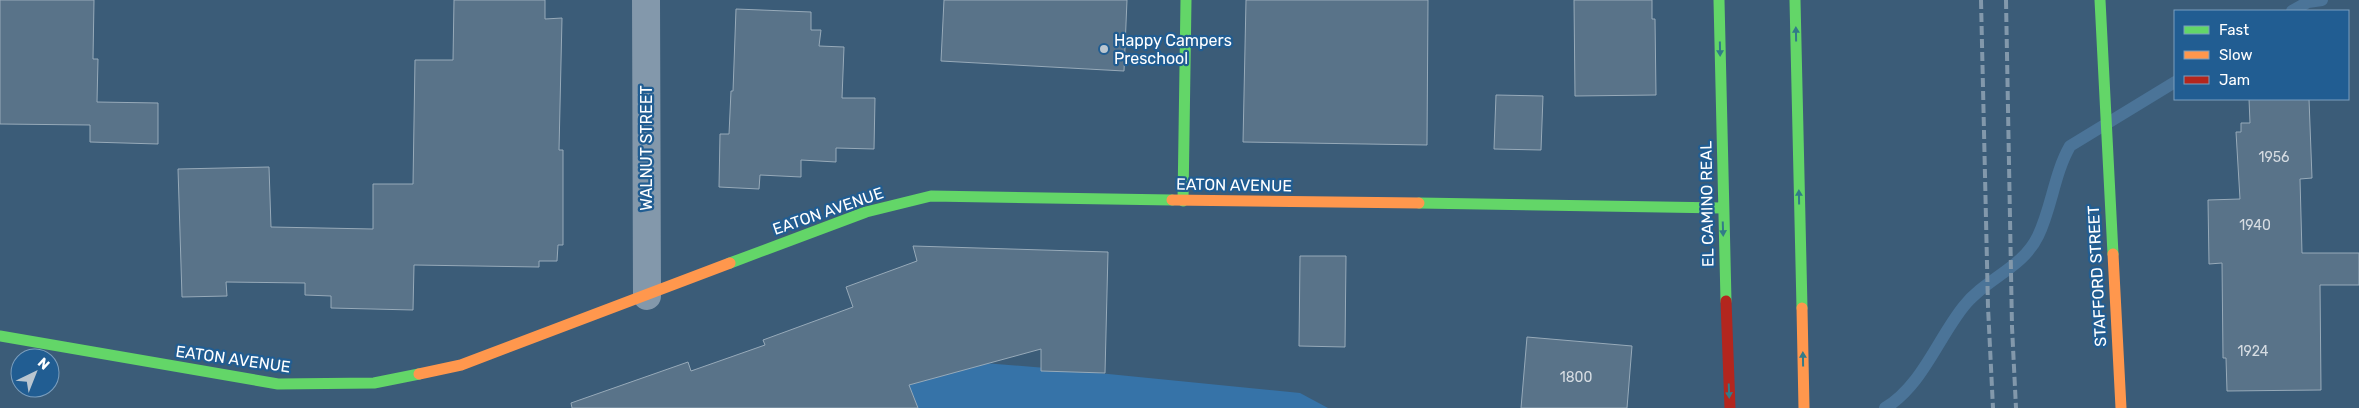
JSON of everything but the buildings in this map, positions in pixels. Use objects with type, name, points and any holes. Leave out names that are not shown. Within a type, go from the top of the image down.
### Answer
[{"type":"street","name":"WALNUT STREET","points":[[646,0],[647,296]]},
{"type":"street","points":[[1182,201],[1186,0]]},
{"type":"street","name":"EL CAMINO REAL","points":[[1720,0],[1722,208],[1730,408]]},
{"type":"street","points":[[1795,0],[1804,408]]},
{"type":"street","name":"STAFFORD STREET","points":[[2100,0],[2121,408]]},
{"type":"street","name":"EATON AVENUE","points":[[0,336],[278,384],[374,383],[461,365],[866,212],[931,196],[1722,208]]},
{"type":"shaded area","points":[[823,350],[1058,369],[1300,393],[1328,408],[771,408]]},
{"type":"waterway","points":[[2294,10],[2308,2],[2322,0]]},
{"type":"waterway","points":[[1885,408],[1898,399],[1909,387],[1929,361],[1964,306],[1982,288],[2014,265],[2031,247],[2043,225],[2060,168],[2070,146],[2174,83]]},
{"type":"railway","points":[[1981,0],[1988,307],[1993,408]]},
{"type":"railway","points":[[2006,0],[2012,327],[2016,408]]},
{"type":"traffic: fast","points":[[1183,201],[1186,0]]},
{"type":"traffic: fast","points":[[1719,0],[1726,301]]},
{"type":"traffic: fast","points":[[1795,0],[1802,308]]},
{"type":"traffic: fast","points":[[2100,0],[2113,254]]},
{"type":"traffic: fast","points":[[730,263],[866,212],[931,196],[1172,200]]},
{"type":"traffic: fast","points":[[1419,203],[1722,208]]},
{"type":"traffic: fast","points":[[0,336],[278,384],[374,383],[419,374]]},
{"type":"traffic: slow","points":[[1172,200],[1419,203]]},
{"type":"traffic: slow","points":[[2113,254],[2121,408]]},
{"type":"traffic: slow","points":[[419,374],[461,365],[730,263]]},
{"type":"traffic: slow","points":[[1802,308],[1804,408]]},
{"type":"traffic: jam","points":[[1726,301],[1730,408]]},
{"type":"place","name":"Happy Campers Preschool","points":[[1104,49]]}]
